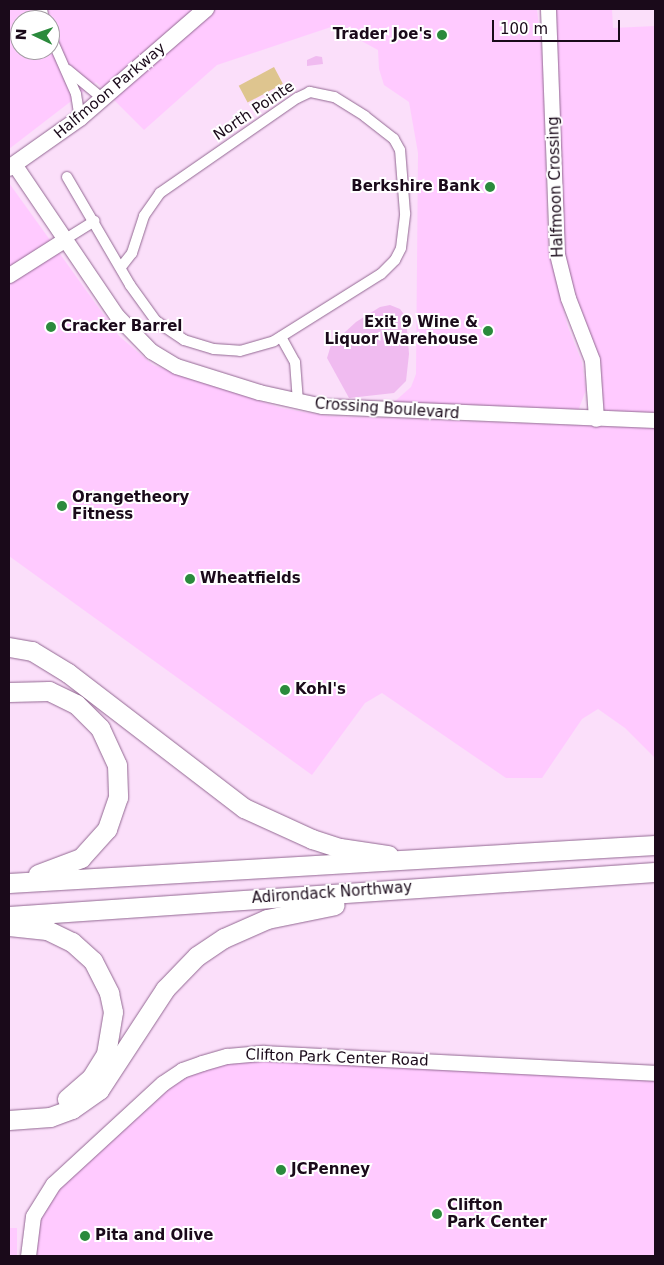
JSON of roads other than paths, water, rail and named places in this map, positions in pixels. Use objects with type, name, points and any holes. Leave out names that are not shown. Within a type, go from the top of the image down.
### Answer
[{"type":"highway","points":[[9,647],[32,651],[68,672],[201,778],[244,808],[287,830],[340,848],[428,861]]},
{"type":"highway","points":[[9,692],[49,691],[76,704],[90,716],[110,746],[117,765],[118,797],[107,829],[81,858],[44,873],[9,879]]},
{"type":"highway","name":"Adirondack Northway","points":[[9,883],[428,861],[655,845]]},
{"type":"highway","name":"Adirondack Northway","points":[[9,916],[655,872]]},
{"type":"highway","points":[[9,1131],[58,1120],[99,1090],[165,989],[197,956],[224,938],[241,928],[305,908],[367,900],[409,888]]},
{"type":"highway","points":[[9,926],[47,930],[72,942],[93,961],[103,977],[113,1012],[106,1054],[78,1093],[60,1104],[9,1111]]},
{"type":"highway","points":[[9,1120],[50,1117],[72,1109]]},
{"type":"main road","name":"Halfmoon Parkway","points":[[12,166],[80,118],[206,9]]},
{"type":"street","name":"Halfmoon Crossing","points":[[548,9],[557,254],[568,298],[586,337],[592,360],[596,419]]},
{"type":"street","points":[[60,56],[76,94],[80,118]]},
{"type":"street","points":[[65,67],[102,98]]},
{"type":"street","name":"North Pointe","points":[[67,177],[121,267],[156,321],[184,340],[214,349],[240,351],[254,349],[281,337],[381,274],[395,260],[401,248],[405,213],[400,150],[394,139],[334,97],[310,92],[297,98],[172,184],[152,203],[138,231],[132,253],[121,267]]},
{"type":"street","name":"Crossing Boulevard","points":[[12,166],[116,316],[164,361],[298,402],[384,411],[655,420]]},
{"type":"street","points":[[9,274],[94,221]]},
{"type":"street","points":[[281,337],[295,362],[298,402]]},
{"type":"street","name":"Clifton Park Center Road","points":[[28,1256],[33,1216],[53,1184],[163,1083],[182,1070],[202,1062],[227,1056],[264,1053],[655,1073]]},
{"type":"place","name":"Trader Joe's","points":[[442,35]]},
{"type":"place","name":"Berkshire Bank","points":[[490,187]]},
{"type":"place","name":"Cracker Barrel","points":[[51,327]]},
{"type":"place","name":"Exit 9 Wine & Liquor Warehouse","points":[[488,331]]},
{"type":"place","name":"Orangetheory Fitness","points":[[62,506]]},
{"type":"place","name":"Wheatfields","points":[[190,579]]},
{"type":"place","name":"Kohl's","points":[[285,690]]},
{"type":"place","name":"JCPenney","points":[[281,1170]]},
{"type":"place","name":"Clifton Park Center","points":[[437,1214]]},
{"type":"place","name":"Pita and Olive","points":[[85,1236]]}]
